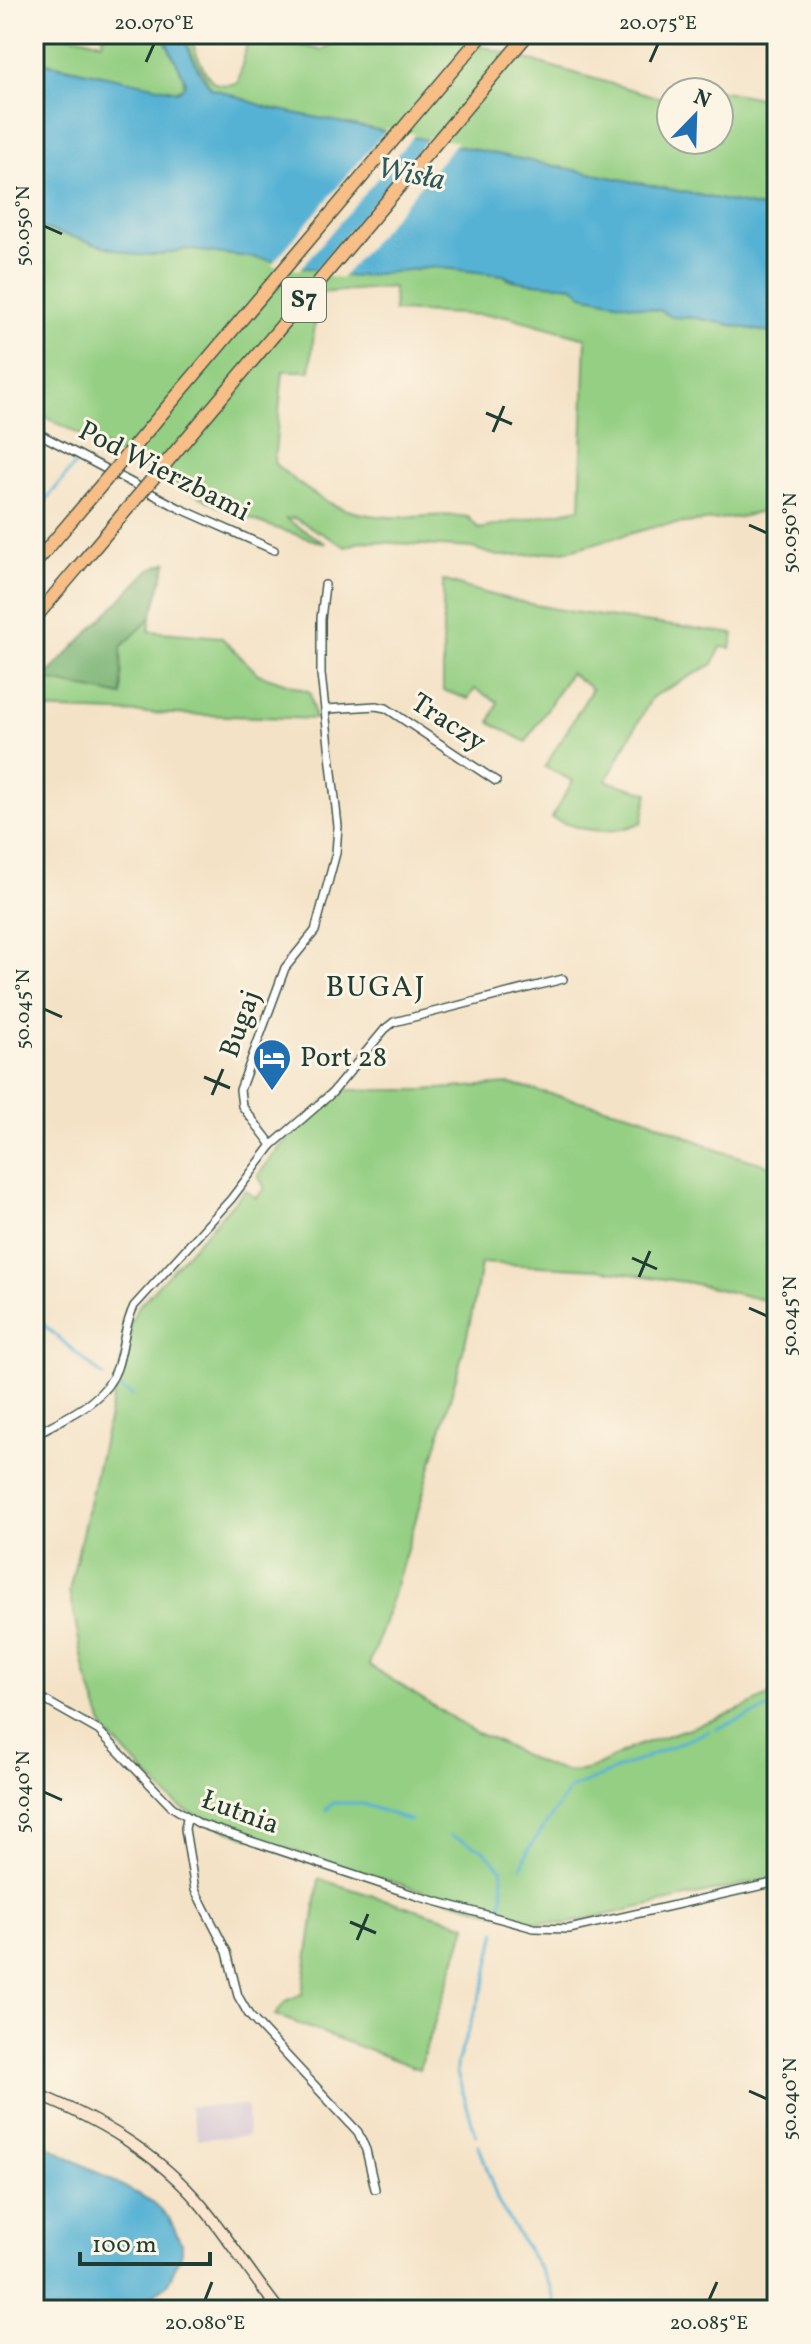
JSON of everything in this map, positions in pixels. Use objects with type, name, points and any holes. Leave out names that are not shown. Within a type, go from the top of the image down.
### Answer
[{"type":"highway","name":"S7","points":[[38,559],[483,34]]},
{"type":"highway","name":"S7","points":[[34,619],[528,34]]},
{"type":"street","name":"Pod Wierzbami","points":[[34,431],[174,505],[274,550]]},
{"type":"street","name":"Bugaj","points":[[272,1145],[242,1106],[240,1090],[285,968],[315,931],[336,853],[338,826],[321,674],[320,640],[325,585]]},
{"type":"street","name":"Traczy","points":[[327,709],[386,708],[496,781]]},
{"type":"street","points":[[34,1435],[83,1407],[107,1387],[116,1370],[125,1327],[134,1306],[231,1199],[272,1145],[332,1093],[371,1044],[394,1022],[563,979]]},
{"type":"street","name":"Łutnia","points":[[34,1694],[99,1731],[153,1789],[187,1818],[220,1832],[420,1897],[534,1928],[569,1929],[777,1882]]},
{"type":"street","points":[[187,1818],[185,1829],[195,1890],[227,1952],[241,2003],[358,2132],[364,2143],[375,2189]]},
{"type":"street","points":[[34,2093],[97,2121],[159,2164],[200,2204],[279,2310]]},
{"type":"shaded area","points":[[189,2106],[247,2106],[248,2136],[198,2139]]},
{"type":"green space","points":[[34,34],[63,34],[102,42],[103,34],[162,34],[183,75],[184,87],[174,91],[34,60]]},
{"type":"green space","points":[[181,34],[189,34],[209,77],[223,85],[238,83],[249,34],[322,50],[345,34],[420,34],[437,41],[446,34],[469,34],[464,41],[655,96],[655,156],[735,156],[735,93],[777,101],[777,211],[269,108],[211,88]]},
{"type":"green space","points":[[34,226],[136,255],[160,255],[185,249],[264,259],[413,270],[434,267],[504,275],[509,280],[574,286],[662,311],[672,317],[696,318],[777,334],[777,508],[740,517],[658,526],[570,550],[497,556],[472,548],[362,541],[346,547],[294,518],[286,519],[326,544],[269,526],[218,506],[34,411],[34,252],[37,248],[34,248]],"holes":[[[393,287],[394,311],[506,316],[586,338],[580,508],[479,529],[468,517],[372,516],[322,499],[274,463],[283,371],[310,371],[318,293]]]},
{"type":"green space","points":[[167,562],[151,618],[121,647],[122,696],[43,679],[150,569]]},
{"type":"green space","points":[[443,580],[550,608],[734,634],[731,648],[721,647],[713,664],[652,697],[606,781],[648,793],[642,822],[608,831],[574,826],[551,818],[573,781],[545,767],[592,689],[570,673],[526,742],[490,722],[498,702],[475,689],[468,699],[443,690]]},
{"type":"green space","points":[[151,618],[149,631],[221,637],[258,674],[310,692],[315,719],[34,709],[34,691],[43,679],[122,696],[121,647]]},
{"type":"green space","points":[[510,1084],[641,1116],[720,1151],[777,1168],[777,1303],[691,1283],[597,1269],[481,1263],[453,1389],[369,1665],[476,1733],[542,1764],[566,1771],[593,1768],[634,1747],[725,1715],[777,1691],[777,1877],[565,1924],[534,1922],[490,1912],[223,1829],[183,1809],[105,1731],[86,1675],[69,1591],[130,1324],[138,1307],[245,1190],[256,1198],[265,1188],[258,1175],[292,1132],[337,1090],[423,1090]]},
{"type":"green space","points":[[319,1879],[467,1925],[419,2069],[275,2015],[286,2001],[302,1994]]},
{"type":"water","name":"Wisła","points":[[162,34],[181,34],[211,88],[269,108],[777,211],[777,334],[696,318],[672,317],[661,311],[582,295],[574,286],[526,282],[504,275],[434,267],[351,277],[264,259],[185,249],[160,255],[136,255],[34,226],[34,61],[178,91],[184,87],[185,79]]},
{"type":"water","points":[[34,2139],[151,2201],[169,2218],[181,2243],[181,2255],[167,2284],[147,2300],[126,2310],[45,2310],[34,2301]]},
{"type":"pier","points":[[388,128],[415,134],[299,270],[271,265]]},
{"type":"pier","points":[[430,136],[457,142],[341,279],[313,273]]},
{"type":"waterway","points":[[34,515],[76,463],[83,462],[96,469]]},
{"type":"waterway","points":[[38,1320],[104,1377]]},
{"type":"waterway","points":[[114,1385],[133,1396]]},
{"type":"waterway","points":[[716,1729],[777,1705]]},
{"type":"waterway","points":[[522,1867],[528,1850],[570,1789],[709,1731]]},
{"type":"waterway","points":[[326,1810],[333,1803],[360,1803],[411,1821]]},
{"type":"waterway","points":[[450,1835],[482,1849],[502,1869],[500,1911]]},
{"type":"waterway","points":[[476,2135],[457,2073],[457,2063],[486,1979],[496,1931]]},
{"type":"waterway","points":[[479,2145],[498,2202],[550,2286],[557,2310]]},
{"type":"place","name":"Port 28","points":[[272,1092]]},
{"type":"district","name":"BUGAJ","points":[[376,988]]}]
